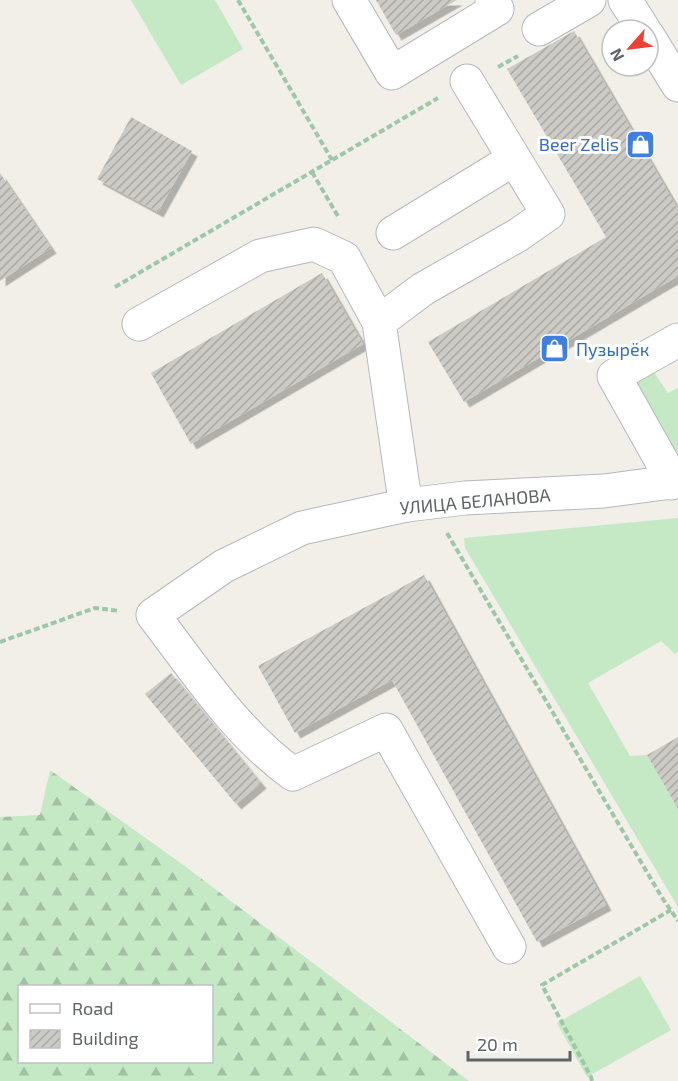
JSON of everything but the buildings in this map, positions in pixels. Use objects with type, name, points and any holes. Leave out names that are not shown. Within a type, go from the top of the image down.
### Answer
[{"type":"street","points":[[349,0],[392,73],[497,9],[492,0]]},
{"type":"street","points":[[530,41],[590,0]]},
{"type":"street","points":[[625,0],[636,18]]},
{"type":"street","points":[[660,56],[678,85]]},
{"type":"street","points":[[380,322],[423,289],[518,235],[548,214],[467,81]]},
{"type":"street","points":[[393,233],[514,159]]},
{"type":"street","points":[[139,324],[260,256],[314,244],[344,258],[380,322],[407,505]]},
{"type":"street","points":[[675,482],[614,376],[678,340]]},
{"type":"street","name":"УЛИЦА БЕЛАНОВА","points":[[153,615],[224,566],[302,528],[407,505],[465,498],[604,491],[675,482]]},
{"type":"street","points":[[153,615],[228,712],[271,758],[293,774],[386,730],[509,947]]},
{"type":"path","points":[[238,0],[332,160]]},
{"type":"path","points":[[115,286],[467,81],[492,70],[530,41]]},
{"type":"path","points":[[446,531],[661,896],[678,921]]},
{"type":"path","points":[[0,642],[95,608],[153,615]]},
{"type":"path","points":[[591,1081],[591,1077],[542,985],[671,910]]},
{"type":"green space","points":[[131,0],[215,0],[243,49],[181,85]]},
{"type":"green space","points":[[651,368],[668,393],[678,388],[678,454],[671,454],[634,387],[637,377]]},
{"type":"green space","points":[[678,518],[678,652],[675,654],[661,641],[588,683],[630,756],[647,755],[678,809],[678,907],[465,548],[464,538]]},
{"type":"green space","points":[[50,770],[182,864],[469,1081],[0,1081],[0,817],[40,815]]},
{"type":"green space","points":[[640,976],[671,1030],[587,1077],[557,1023]]},
{"type":"place","name":"Beer Zelis","points":[[640,144]]},
{"type":"place","name":"Пузырёк","points":[[555,349]]}]
